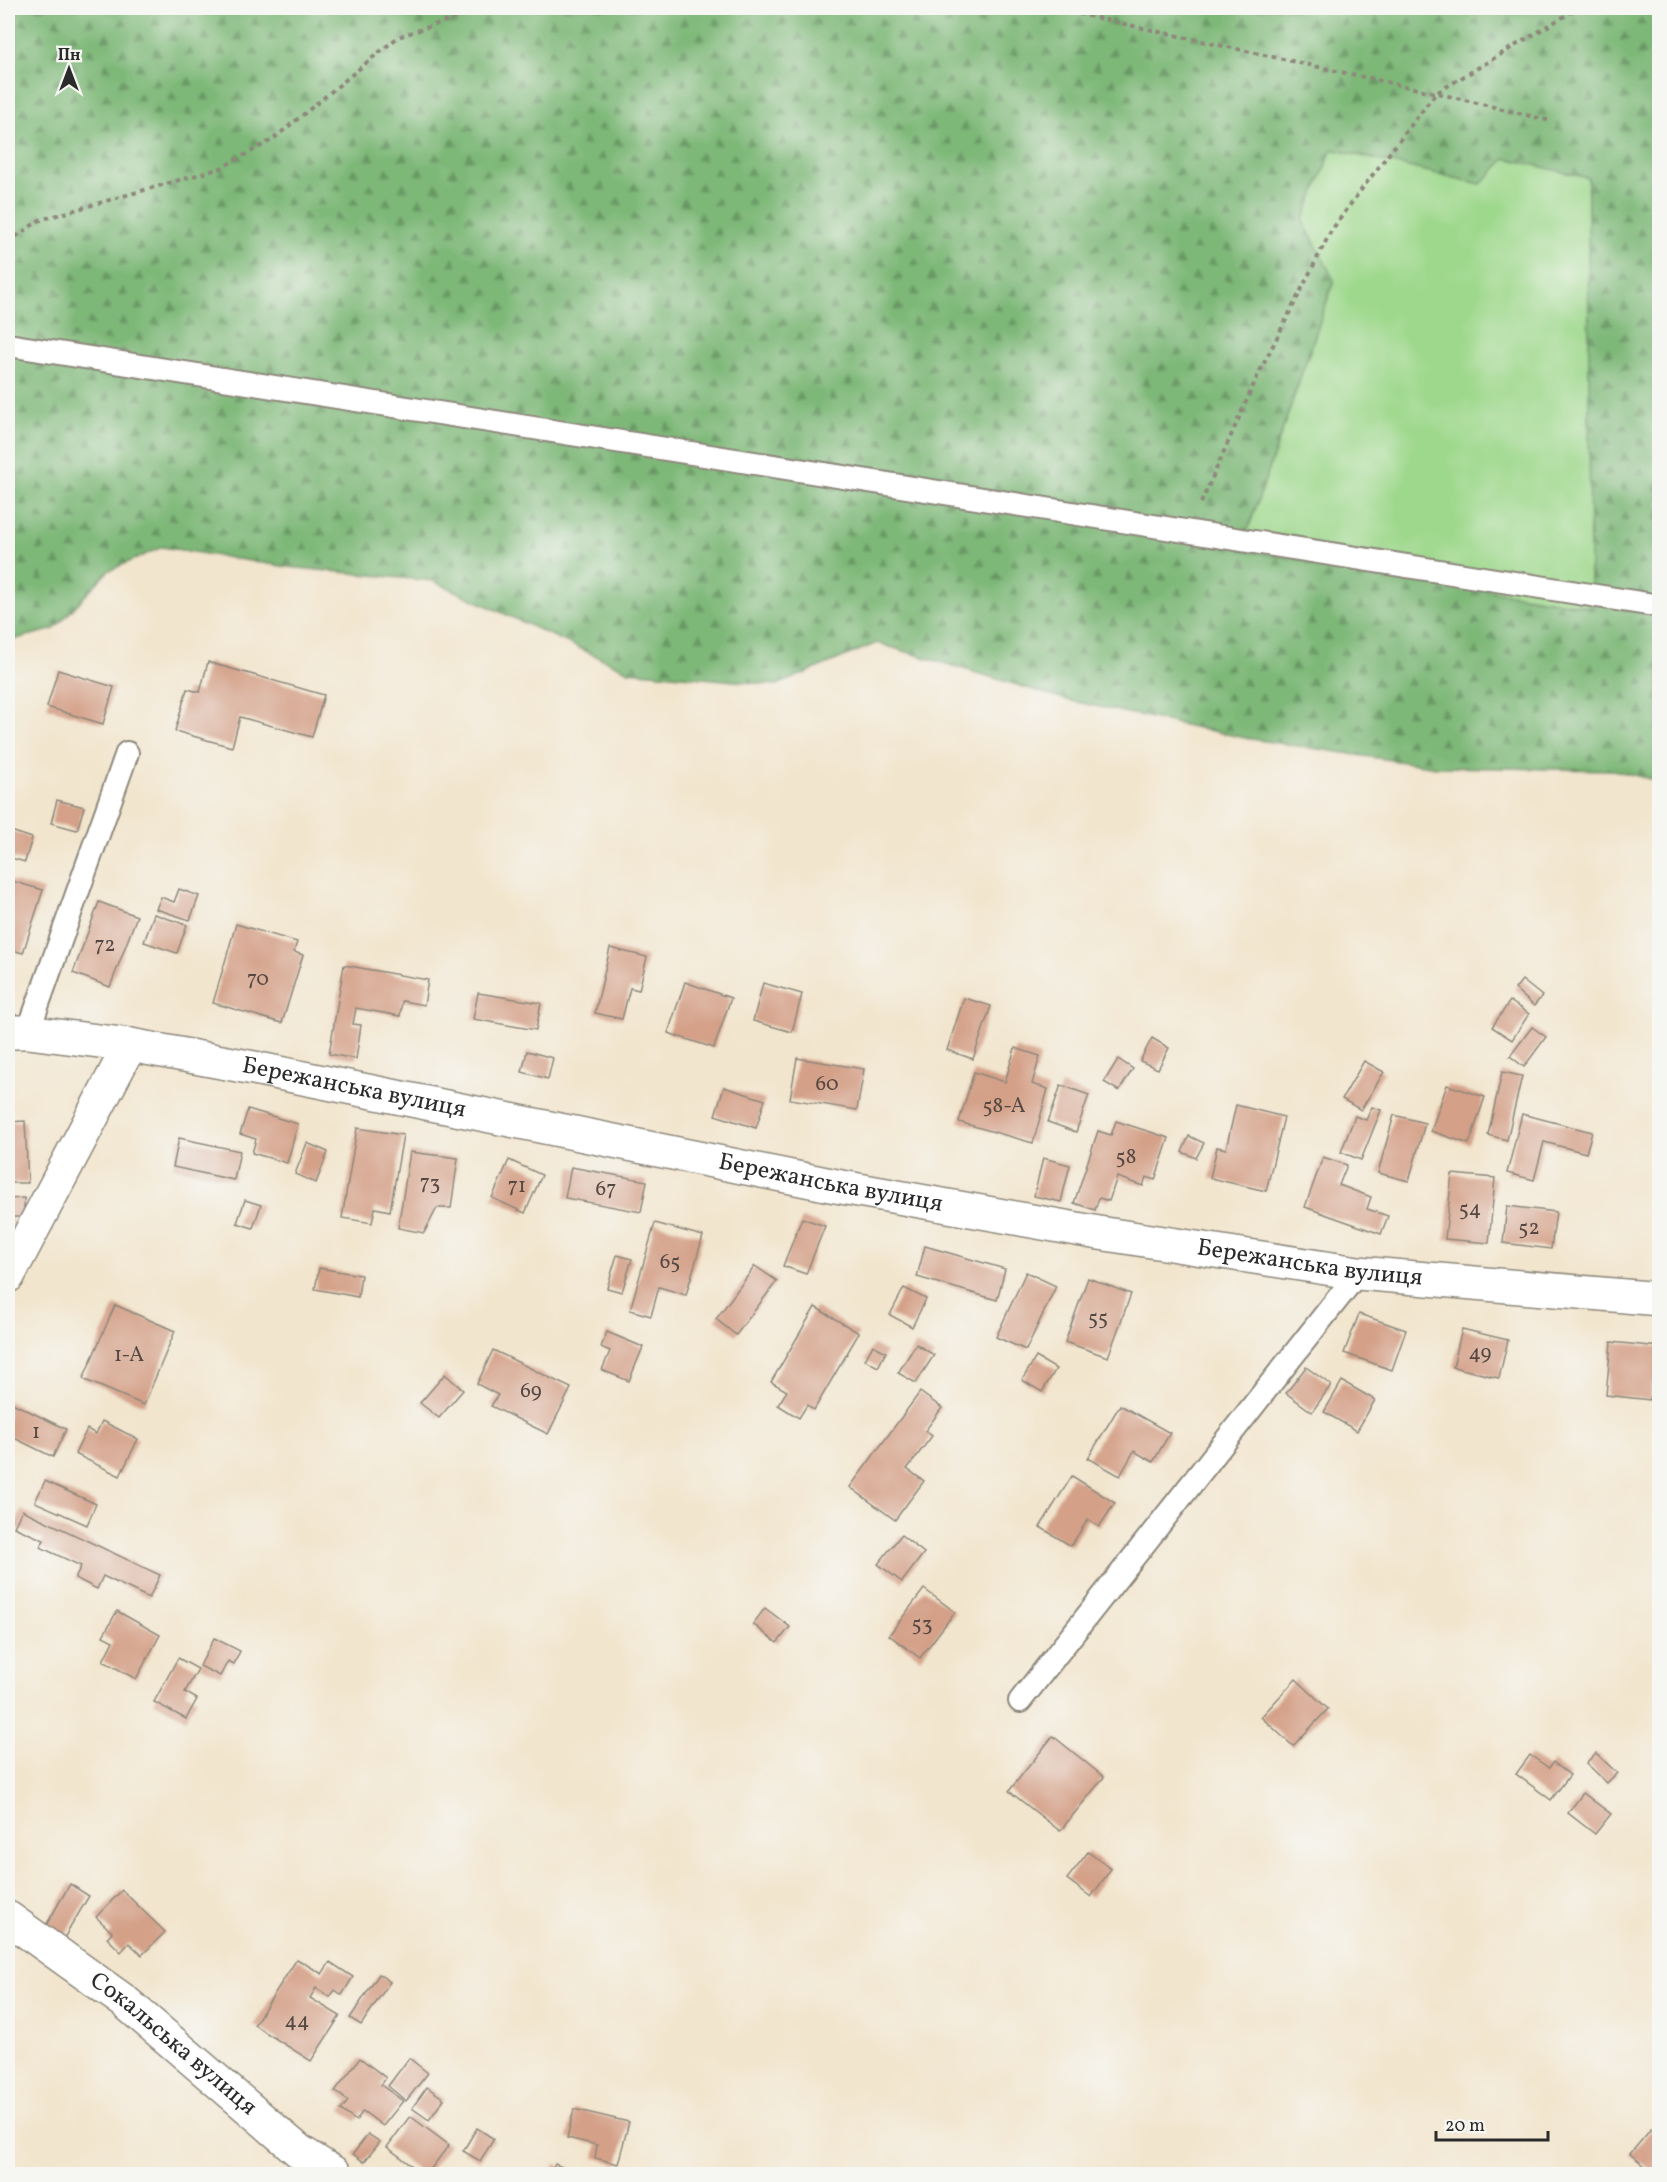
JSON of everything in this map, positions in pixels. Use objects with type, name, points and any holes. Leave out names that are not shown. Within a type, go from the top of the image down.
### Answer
[{"type":"street","name":"Бережанська вулиця","points":[[18,1032],[130,1045],[265,1070],[836,1186],[1099,1233],[1358,1273],[1659,1299]]},
{"type":"street","points":[[8,1276],[130,1045]]},
{"type":"street","name":"Сокальська вулиця","points":[[8,1918],[124,2001],[299,2151],[335,2175]]},
{"type":"lane","points":[[8,345],[1659,606]]},
{"type":"lane","points":[[18,1032],[127,753]]},
{"type":"lane","points":[[1020,1701],[1358,1273]]},
{"type":"path","points":[[8,242],[40,220],[221,168],[272,140],[398,37],[486,8]]},
{"type":"path","points":[[1052,8],[1436,93],[1551,121]]},
{"type":"path","points":[[1188,532],[1258,375],[1331,231],[1436,93],[1578,8]]},
{"type":"green space","points":[[8,8],[1659,8],[1659,781],[1613,770],[1437,767],[1245,738],[1067,700],[877,643],[777,685],[629,671],[433,581],[288,567],[162,547],[108,571],[54,629],[8,641]],"holes":[[[1332,149],[1481,184],[1506,158],[1588,178],[1590,607],[1241,550],[1334,280],[1303,221]]]},
{"type":"green space","points":[[1332,149],[1481,184],[1506,158],[1588,178],[1591,607],[1241,550],[1334,281],[1303,221]]},
{"type":"building","points":[[208,662],[324,695],[312,737],[240,717],[232,747],[175,731],[187,689],[200,692]]},
{"type":"building","points":[[58,670],[114,687],[103,724],[47,707]]},
{"type":"building","points":[[57,800],[84,807],[77,830],[51,823]]},
{"type":"building","points":[[11,831],[32,838],[25,862],[8,857]]},
{"type":"building","points":[[8,880],[43,890],[23,953],[8,949]]},
{"type":"building","points":[[179,889],[199,896],[190,920],[156,909],[161,897],[174,902]]},
{"type":"building","points":[[99,902],[137,916],[110,987],[73,973]]},
{"type":"building","points":[[154,914],[187,925],[177,953],[144,942]]},
{"type":"building","points":[[236,924],[297,942],[294,952],[303,955],[282,1023],[213,1003]]},
{"type":"building","points":[[610,948],[647,957],[639,990],[630,988],[622,1019],[595,1013]]},
{"type":"building","points":[[344,965],[428,980],[424,1005],[402,1001],[400,1016],[356,1008],[353,1024],[361,1025],[356,1059],[329,1054]]},
{"type":"building","points":[[1522,980],[1542,996],[1534,1006],[1515,989]]},
{"type":"building","points":[[685,982],[731,998],[714,1048],[668,1033]]},
{"type":"building","points":[[763,983],[802,994],[792,1032],[753,1021]]},
{"type":"building","points":[[478,993],[541,1003],[536,1030],[473,1019]]},
{"type":"building","points":[[964,998],[991,1006],[973,1059],[947,1050]]},
{"type":"building","points":[[1510,1001],[1529,1014],[1512,1040],[1492,1027]]},
{"type":"building","points":[[1532,1027],[1546,1037],[1524,1067],[1510,1056]]},
{"type":"building","points":[[1152,1038],[1169,1048],[1158,1069],[1140,1061]]},
{"type":"building","points":[[1015,1048],[1040,1056],[1032,1084],[1048,1089],[1033,1143],[959,1122],[974,1072],[1005,1082]]},
{"type":"building","points":[[527,1051],[553,1058],[548,1079],[522,1072]]},
{"type":"building","points":[[797,1058],[864,1069],[857,1110],[790,1099]]},
{"type":"building","points":[[1118,1059],[1133,1069],[1119,1091],[1104,1082]]},
{"type":"building","points":[[1364,1061],[1384,1072],[1361,1110],[1342,1099]]},
{"type":"building","points":[[1502,1072],[1522,1076],[1507,1140],[1488,1135]]},
{"type":"building","points":[[1061,1085],[1089,1095],[1076,1132],[1048,1122]]},
{"type":"building","points":[[1447,1085],[1485,1097],[1469,1144],[1431,1131]]},
{"type":"building","points":[[724,1087],[765,1100],[756,1128],[715,1115]]},
{"type":"building","points":[[1236,1105],[1284,1117],[1266,1191],[1210,1178],[1217,1147],[1226,1149]]},
{"type":"building","points":[[1372,1107],[1381,1110],[1361,1160],[1341,1152],[1355,1116],[1366,1120]]},
{"type":"building","points":[[248,1109],[298,1124],[287,1163],[252,1153],[256,1139],[240,1134]]},
{"type":"building","points":[[1522,1114],[1592,1132],[1586,1153],[1544,1142],[1534,1180],[1507,1173]]},
{"type":"building","points":[[1394,1115],[1425,1123],[1409,1181],[1378,1173]]},
{"type":"building","points":[[25,1121],[28,1183],[8,1183],[8,1122]]},
{"type":"building","points":[[1116,1121],[1169,1138],[1155,1180],[1146,1177],[1143,1186],[1117,1177],[1109,1201],[1099,1198],[1095,1210],[1074,1203],[1098,1131],[1111,1135]]},
{"type":"building","points":[[357,1128],[403,1135],[390,1211],[375,1208],[372,1223],[342,1218]]},
{"type":"building","points":[[1189,1136],[1204,1143],[1196,1158],[1182,1152]]},
{"type":"building","points":[[179,1138],[240,1151],[234,1180],[173,1167]]},
{"type":"building","points":[[307,1143],[328,1152],[316,1183],[295,1174]]},
{"type":"building","points":[[410,1152],[458,1158],[451,1208],[437,1208],[424,1233],[398,1228]]},
{"type":"building","points":[[1323,1157],[1347,1165],[1339,1185],[1371,1197],[1367,1209],[1388,1216],[1381,1234],[1305,1207]]},
{"type":"building","points":[[1043,1158],[1070,1165],[1061,1202],[1034,1196]]},
{"type":"building","points":[[509,1160],[542,1175],[525,1213],[492,1198]]},
{"type":"building","points":[[571,1167],[647,1181],[641,1212],[565,1198]]},
{"type":"building","points":[[1452,1174],[1495,1178],[1489,1243],[1445,1239]]},
{"type":"building","points":[[24,1198],[24,1217],[12,1217],[13,1242],[8,1242],[8,1199]]},
{"type":"building","points":[[245,1200],[261,1205],[253,1228],[237,1223]]},
{"type":"building","points":[[1507,1206],[1556,1212],[1551,1249],[1503,1243]]},
{"type":"building","points":[[802,1218],[825,1226],[806,1274],[783,1266]]},
{"type":"building","points":[[655,1223],[703,1236],[686,1295],[659,1287],[651,1316],[630,1310]]},
{"type":"building","points":[[925,1246],[1005,1269],[997,1300],[917,1277]]},
{"type":"building","points":[[617,1255],[632,1259],[622,1292],[607,1288]]},
{"type":"building","points":[[755,1266],[777,1281],[736,1335],[716,1319]]},
{"type":"building","points":[[319,1268],[361,1275],[358,1297],[315,1289]]},
{"type":"building","points":[[1026,1272],[1056,1286],[1026,1350],[996,1337]]},
{"type":"building","points":[[1088,1278],[1131,1294],[1108,1357],[1065,1342]]},
{"type":"building","points":[[904,1288],[926,1299],[912,1327],[890,1315]]},
{"type":"building","points":[[115,1305],[175,1331],[144,1405],[83,1379]]},
{"type":"building","points":[[815,1307],[859,1333],[814,1410],[807,1405],[799,1418],[778,1405],[787,1391],[771,1382]]},
{"type":"building","points":[[1359,1314],[1406,1330],[1392,1370],[1344,1353]]},
{"type":"building","points":[[1462,1329],[1508,1340],[1499,1378],[1453,1367]]},
{"type":"building","points":[[607,1332],[643,1347],[629,1381],[602,1370],[610,1351],[601,1347]]},
{"type":"building","points":[[1611,1342],[1660,1347],[1660,1383],[1652,1383],[1650,1400],[1606,1395]]},
{"type":"building","points":[[916,1344],[934,1355],[916,1383],[898,1373]]},
{"type":"building","points":[[873,1345],[886,1352],[878,1367],[865,1360]]},
{"type":"building","points":[[493,1350],[571,1388],[548,1434],[491,1406],[498,1395],[477,1384]]},
{"type":"building","points":[[1036,1357],[1056,1369],[1042,1392],[1022,1380]]},
{"type":"building","points":[[1306,1367],[1331,1385],[1312,1412],[1286,1393]]},
{"type":"building","points":[[445,1374],[463,1390],[439,1418],[420,1403]]},
{"type":"building","points":[[1342,1381],[1375,1400],[1357,1431],[1324,1412]]},
{"type":"building","points":[[920,1392],[942,1408],[925,1431],[932,1436],[907,1469],[924,1481],[895,1520],[850,1487]]},
{"type":"building","points":[[8,1401],[66,1429],[53,1457],[8,1435]]},
{"type":"building","points":[[1120,1405],[1170,1433],[1153,1462],[1134,1451],[1120,1476],[1088,1458]]},
{"type":"building","points":[[102,1421],[138,1439],[120,1476],[75,1454],[87,1429],[96,1434]]},
{"type":"building","points":[[1072,1476],[1115,1503],[1099,1527],[1088,1519],[1071,1546],[1040,1527]]},
{"type":"building","points":[[45,1481],[96,1504],[87,1525],[35,1502]]},
{"type":"building","points":[[22,1510],[160,1575],[149,1598],[103,1576],[97,1589],[75,1578],[81,1566],[40,1547],[44,1540],[14,1527]]},
{"type":"building","points":[[901,1535],[924,1553],[902,1582],[878,1564]]},
{"type":"building","points":[[924,1589],[955,1612],[920,1658],[889,1635]]},
{"type":"building","points":[[765,1608],[790,1627],[777,1643],[753,1624]]},
{"type":"building","points":[[117,1611],[160,1635],[136,1679],[103,1661],[113,1641],[103,1636]]},
{"type":"building","points":[[214,1638],[240,1651],[234,1664],[228,1661],[220,1676],[200,1666]]},
{"type":"building","points":[[178,1658],[198,1669],[185,1692],[197,1699],[186,1719],[154,1702]]},
{"type":"building","points":[[1296,1679],[1328,1709],[1293,1746],[1261,1717]]},
{"type":"building","points":[[1053,1736],[1104,1777],[1060,1831],[1009,1791]]},
{"type":"building","points":[[1596,1753],[1617,1773],[1607,1783],[1586,1763]]},
{"type":"building","points":[[1530,1755],[1549,1768],[1553,1762],[1570,1775],[1551,1800],[1516,1774]]},
{"type":"building","points":[[1583,1793],[1611,1814],[1595,1834],[1568,1813]]},
{"type":"building","points":[[1088,1852],[1111,1869],[1091,1897],[1067,1879]]},
{"type":"building","points":[[70,1884],[89,1896],[64,1938],[45,1927]]},
{"type":"building","points":[[122,1890],[165,1932],[142,1955],[129,1943],[121,1952],[107,1938],[112,1932],[96,1917]]},
{"type":"building","points":[[297,1959],[322,1974],[330,1962],[353,1977],[342,1995],[335,1990],[330,1997],[316,1988],[310,1998],[340,2016],[311,2061],[254,2025]]},
{"type":"building","points":[[379,1974],[390,1982],[361,2025],[350,2018]]},
{"type":"building","points":[[360,2058],[386,2078],[381,2085],[403,2101],[383,2126],[363,2111],[356,2121],[341,2110],[348,2101],[335,2091]]},
{"type":"building","points":[[409,2058],[428,2073],[406,2101],[388,2086]]},
{"type":"building","points":[[427,2087],[444,2099],[429,2120],[412,2108]]},
{"type":"building","points":[[574,2109],[629,2122],[618,2164],[595,2158],[597,2145],[567,2138]]},
{"type":"building","points":[[410,2116],[449,2145],[427,2174],[423,2174],[387,2147]]},
{"type":"building","points":[[477,2128],[494,2139],[480,2161],[463,2151]]},
{"type":"building","points":[[1651,2129],[1660,2136],[1660,2174],[1655,2174],[1630,2154]]},
{"type":"building","points":[[368,2134],[380,2142],[364,2162],[353,2154]]},
{"type":"building","points":[[555,2164],[579,2174],[551,2174]]}]
